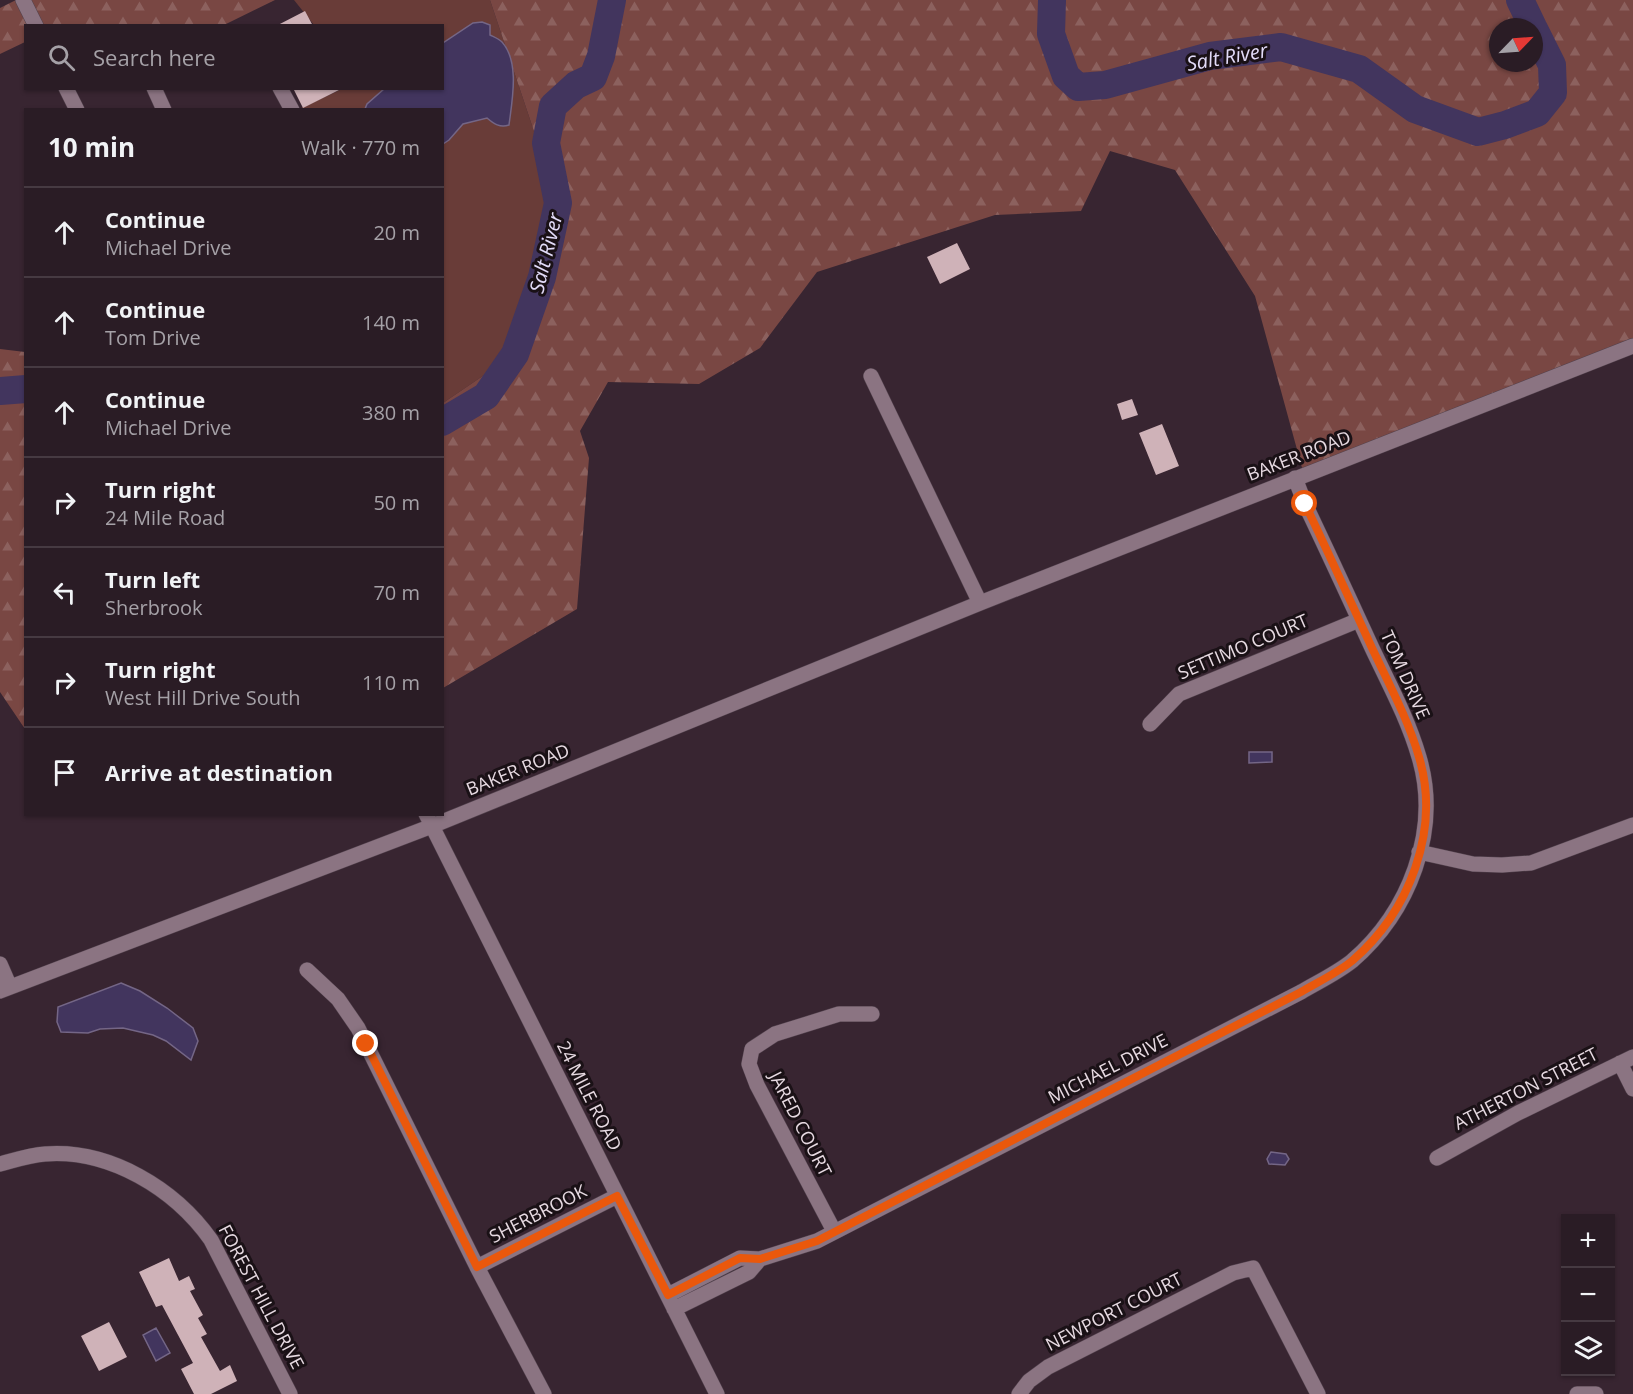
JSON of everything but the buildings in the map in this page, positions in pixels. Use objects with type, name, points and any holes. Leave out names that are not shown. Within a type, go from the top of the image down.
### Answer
[{"type":"street","points":[[23,0],[35,24]]},
{"type":"street","points":[[67,90],[76,108]]},
{"type":"street","points":[[155,90],[163,108]]},
{"type":"street","points":[[281,90],[291,108]]},
{"type":"street","name":"BAKER ROAD","points":[[444,814],[1633,346]]},
{"type":"street","points":[[871,376],[980,603]]},
{"type":"street","name":"TOM DRIVE","points":[[1295,478],[1401,709],[1419,758],[1427,796],[1425,835],[1419,852]]},
{"type":"street","name":"SETTIMO COURT","points":[[1150,724],[1179,694],[1359,620]]},
{"type":"street","name":"BAKER ROAD","points":[[5,989],[429,820]]},
{"type":"street","name":"24 MILE ROAD","points":[[429,820],[717,1394]]},
{"type":"street","points":[[1419,852],[1473,864],[1531,863],[1633,825]]},
{"type":"street","name":"MICHAEL DRIVE","points":[[671,1302],[748,1272],[760,1259],[817,1241],[1301,992],[1350,963],[1378,936],[1404,897],[1419,852]]},
{"type":"street","points":[[0,964],[5,989]]},
{"type":"street","points":[[307,970],[338,999],[358,1028],[477,1267],[544,1394]]},
{"type":"street","name":"JARED COURT","points":[[834,1231],[757,1085],[749,1064],[752,1049],[775,1034],[839,1014],[872,1014]]},
{"type":"street","points":[[1627,1060],[1633,1089]]},
{"type":"street","name":"ATHERTON STREET","points":[[1437,1158],[1518,1113],[1627,1060]]},
{"type":"street","name":"FOREST HILL DRIVE","points":[[0,1164],[47,1154],[84,1156],[122,1168],[169,1196],[194,1218],[215,1247],[290,1394]]},
{"type":"street","name":"SHERBROOK","points":[[477,1267],[617,1196]]},
{"type":"street","name":"NEWPORT COURT","points":[[1019,1394],[1029,1381],[1048,1367],[1233,1273],[1253,1268],[1318,1394]]},
{"type":"street","points":[[1577,1394],[1596,1394]]},
{"type":"shaded area","points":[[294,0],[490,0],[558,203],[515,354],[444,402],[444,108],[301,108],[340,90],[444,90],[444,24],[313,24]]},
{"type":"shaded area","points":[[482,22],[490,25],[490,35],[502,42],[508,50],[513,71],[509,125],[497,125],[487,118],[463,124],[444,143],[444,108],[365,108],[383,90],[444,90],[444,42],[473,23]]},
{"type":"shaded area","points":[[1249,752],[1272,752],[1272,762],[1249,763]]},
{"type":"shaded area","points":[[121,983],[140,991],[193,1028],[198,1041],[191,1060],[166,1041],[153,1035],[123,1028],[100,1029],[88,1033],[61,1032],[57,1022],[58,1007]]},
{"type":"shaded area","points":[[1271,1152],[1286,1154],[1289,1159],[1285,1165],[1269,1164],[1267,1159]]},
{"type":"shaded area","points":[[156,1328],[170,1353],[156,1361],[143,1335]]},
{"type":"green space","points":[[16,0],[275,0],[226,24],[24,24],[24,42],[0,54],[0,8]]},
{"type":"green space","points":[[490,0],[1633,0],[1633,349],[1304,475],[1255,296],[1175,170],[1110,151],[1081,211],[995,215],[817,272],[760,348],[699,384],[608,382],[580,431],[589,458],[577,609],[444,687],[444,402],[515,354],[558,203]]},
{"type":"green space","points":[[0,349],[24,352],[24,728],[0,692]]},
{"type":"waterway","name":"Salt River","points":[[444,421],[486,396],[515,354],[542,277],[558,203],[546,143],[553,106],[576,85],[593,77],[601,56],[612,0]]},
{"type":"waterway","name":"Salt River","points":[[1052,0],[1051,34],[1066,76],[1078,87],[1105,85],[1210,56],[1281,47],[1359,69],[1415,109],[1478,132],[1537,113],[1553,93],[1552,65],[1543,47]]},
{"type":"waterway","name":"Salt River","points":[[1520,0],[1529,18]]},
{"type":"waterway","name":"Salt River","points":[[0,391],[24,389]]},
{"type":"route","points":[[366,1044],[477,1267],[617,1196],[668,1295],[740,1258],[760,1259],[817,1241],[1301,992],[1350,963],[1378,936],[1404,897],[1425,835],[1427,796],[1419,758],[1401,709],[1305,504]]}]
